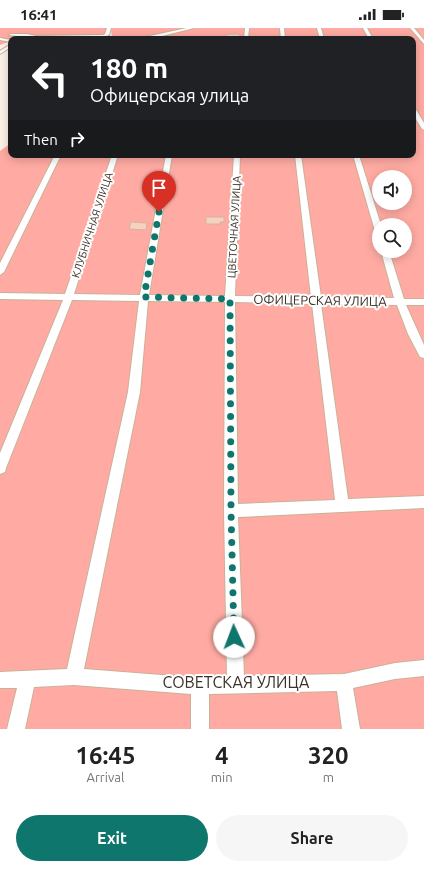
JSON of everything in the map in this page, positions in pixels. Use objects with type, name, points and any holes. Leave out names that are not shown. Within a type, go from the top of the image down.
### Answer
[{"type":"street","points":[[27,35],[29,28]]},
{"type":"street","points":[[46,36],[67,34],[107,35],[109,28]]},
{"type":"street","points":[[160,36],[189,28],[191,34]]},
{"type":"street","points":[[412,28],[424,43]]},
{"type":"street","points":[[13,36],[19,31],[17,30]]},
{"type":"street","points":[[22,36],[32,36]]},
{"type":"street","points":[[416,114],[424,128]]},
{"type":"street","points":[[0,272],[57,158]]},
{"type":"street","name":"КЛУБНИЧНАЯ УЛИЦА","points":[[0,468],[69,296],[114,158]]},
{"type":"street","points":[[74,677],[134,392],[144,297],[167,158]]},
{"type":"street","name":"ЦВЕТОЧНАЯ УЛИЦА","points":[[236,684],[231,511],[230,299],[237,158]]},
{"type":"street","points":[[298,158],[342,505]]},
{"type":"street","points":[[357,158],[375,218]]},
{"type":"street","points":[[387,258],[400,301],[413,334],[424,354]]},
{"type":"street","name":"ОФИЦЕРСКАЯ УЛИЦА","points":[[0,296],[317,299],[424,302]]},
{"type":"street","points":[[231,511],[424,502]]},
{"type":"street","name":"СОВЕТСКАЯ УЛИЦА","points":[[0,680],[74,677],[200,686],[344,682],[395,671],[424,668]]},
{"type":"street","points":[[16,729],[27,680]]},
{"type":"street","points":[[344,682],[351,729]]},
{"type":"street","points":[[200,686],[200,729]]},
{"type":"shaded area","points":[[0,28],[110,28],[106,35],[8,36],[8,42],[0,45]]},
{"type":"shaded area","points":[[111,28],[424,28],[424,729],[0,729],[0,151],[8,145],[8,158],[416,158],[416,36],[112,36]]},
{"type":"building","points":[[239,34],[240,36],[226,36]]},
{"type":"building","points":[[206,217],[224,217],[224,222],[220,222],[220,224],[206,224]]},
{"type":"building","points":[[131,222],[147,223],[146,230],[129,229]]},
{"type":"route","points":[[159,212],[144,297],[230,299],[232,379],[231,511],[234,637]]}]
